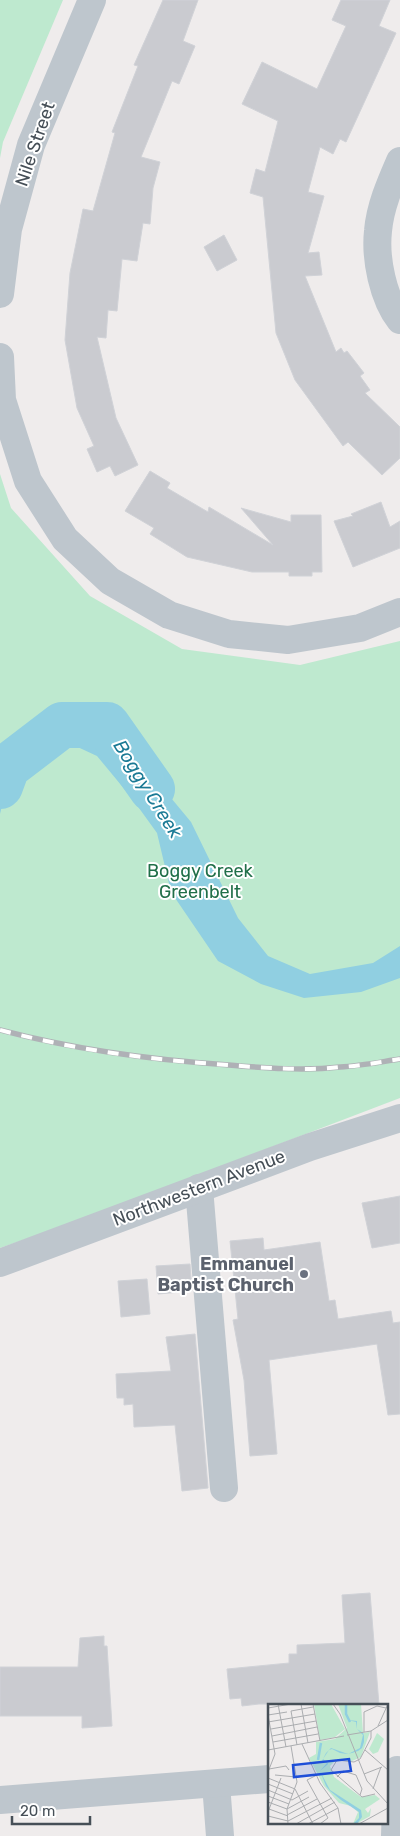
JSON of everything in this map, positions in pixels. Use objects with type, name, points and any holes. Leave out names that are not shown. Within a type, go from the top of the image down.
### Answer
[{"type":"street","name":"Nile Street","points":[[0,294],[8,229],[31,145],[92,0]]},
{"type":"street","points":[[400,162],[387,191],[378,232],[380,273],[392,310],[400,320]]},
{"type":"street","points":[[0,357],[2,400],[28,481],[65,539],[110,582],[169,615],[229,634],[288,640],[360,628],[400,612]]},
{"type":"street","name":"Northwestern Avenue","points":[[0,1263],[310,1147],[400,1118]]},
{"type":"street","points":[[199,1188],[224,1488]]},
{"type":"street","points":[[395,1770],[395,1836]]},
{"type":"street","points":[[0,1800],[268,1780]]},
{"type":"street","points":[[216,1784],[220,1836]]},
{"type":"green space","points":[[0,0],[63,0],[3,142],[0,158]]},
{"type":"green space","name":"Boggy Creek Greenbelt","points":[[0,474],[11,508],[90,596],[182,649],[300,665],[400,641],[400,1098],[83,1219],[0,1248]]},
{"type":"water","points":[[69,712],[95,717],[142,763],[191,822],[238,918],[268,956],[310,974],[373,963],[400,946],[400,978],[361,992],[304,998],[261,984],[218,961],[171,892],[157,833],[131,797],[97,756],[56,737],[32,753],[18,768],[8,786],[0,814],[0,758],[23,733]]},
{"type":"building","points":[[163,0],[198,0],[183,41],[195,46],[179,84],[172,81],[141,157],[160,162],[153,188],[150,224],[143,223],[137,261],[122,259],[117,311],[108,310],[106,338],[97,337],[116,418],[138,465],[115,476],[110,466],[97,472],[87,449],[94,446],[77,408],[65,340],[70,273],[83,209],[93,211],[115,133],[112,132],[138,66],[134,65]]},
{"type":"building","points":[[341,0],[390,0],[379,26],[396,33],[346,142],[340,139],[333,154],[320,147],[308,192],[324,196],[308,253],[319,252],[322,275],[305,276],[336,352],[341,348],[344,353],[347,351],[364,373],[360,376],[370,390],[365,393],[400,427],[400,458],[382,475],[348,442],[343,446],[295,380],[276,333],[263,197],[250,193],[256,169],[265,172],[278,121],[242,104],[262,62],[317,89],[346,26],[332,20]]},
{"type":"building","points":[[224,235],[237,260],[217,271],[204,247]]},
{"type":"building","points":[[150,471],[170,483],[167,488],[208,512],[209,507],[273,545],[241,508],[291,522],[291,515],[321,515],[322,572],[312,572],[312,576],[289,576],[289,572],[252,572],[187,557],[150,534],[154,528],[125,511]]},
{"type":"building","points":[[381,502],[390,527],[400,521],[400,548],[353,567],[334,521],[353,516],[351,514]]},
{"type":"building","points":[[400,1196],[400,1243],[372,1248],[362,1203]]},
{"type":"building","points":[[263,1238],[264,1250],[320,1242],[329,1301],[335,1300],[338,1319],[391,1311],[393,1323],[400,1322],[400,1414],[388,1415],[377,1344],[269,1360],[277,1454],[250,1456],[244,1380],[233,1320],[238,1319],[230,1241]]},
{"type":"building","points":[[190,1264],[192,1291],[158,1294],[156,1266]]},
{"type":"building","points":[[147,1279],[150,1314],[121,1317],[118,1281]]},
{"type":"building","points":[[195,1334],[208,1488],[182,1491],[175,1425],[134,1427],[133,1404],[124,1405],[124,1398],[117,1398],[116,1374],[171,1371],[166,1337]]},
{"type":"building","points":[[370,1593],[379,1704],[259,1704],[242,1706],[241,1698],[230,1699],[227,1669],[289,1663],[289,1654],[297,1654],[297,1645],[345,1643],[342,1595]]},
{"type":"building","points":[[104,1636],[104,1646],[107,1646],[112,1726],[82,1728],[82,1716],[0,1716],[0,1667],[78,1667],[80,1638]]},
{"type":"waterway","name":"Boggy Creek","points":[[0,786],[7,767],[62,725],[107,725],[152,789]]},
{"type":"railway","points":[[0,1030],[85,1049],[171,1060],[256,1067],[326,1068],[400,1059]]},
{"type":"place","name":"Emmanuel Baptist Church","points":[[304,1274]]}]
